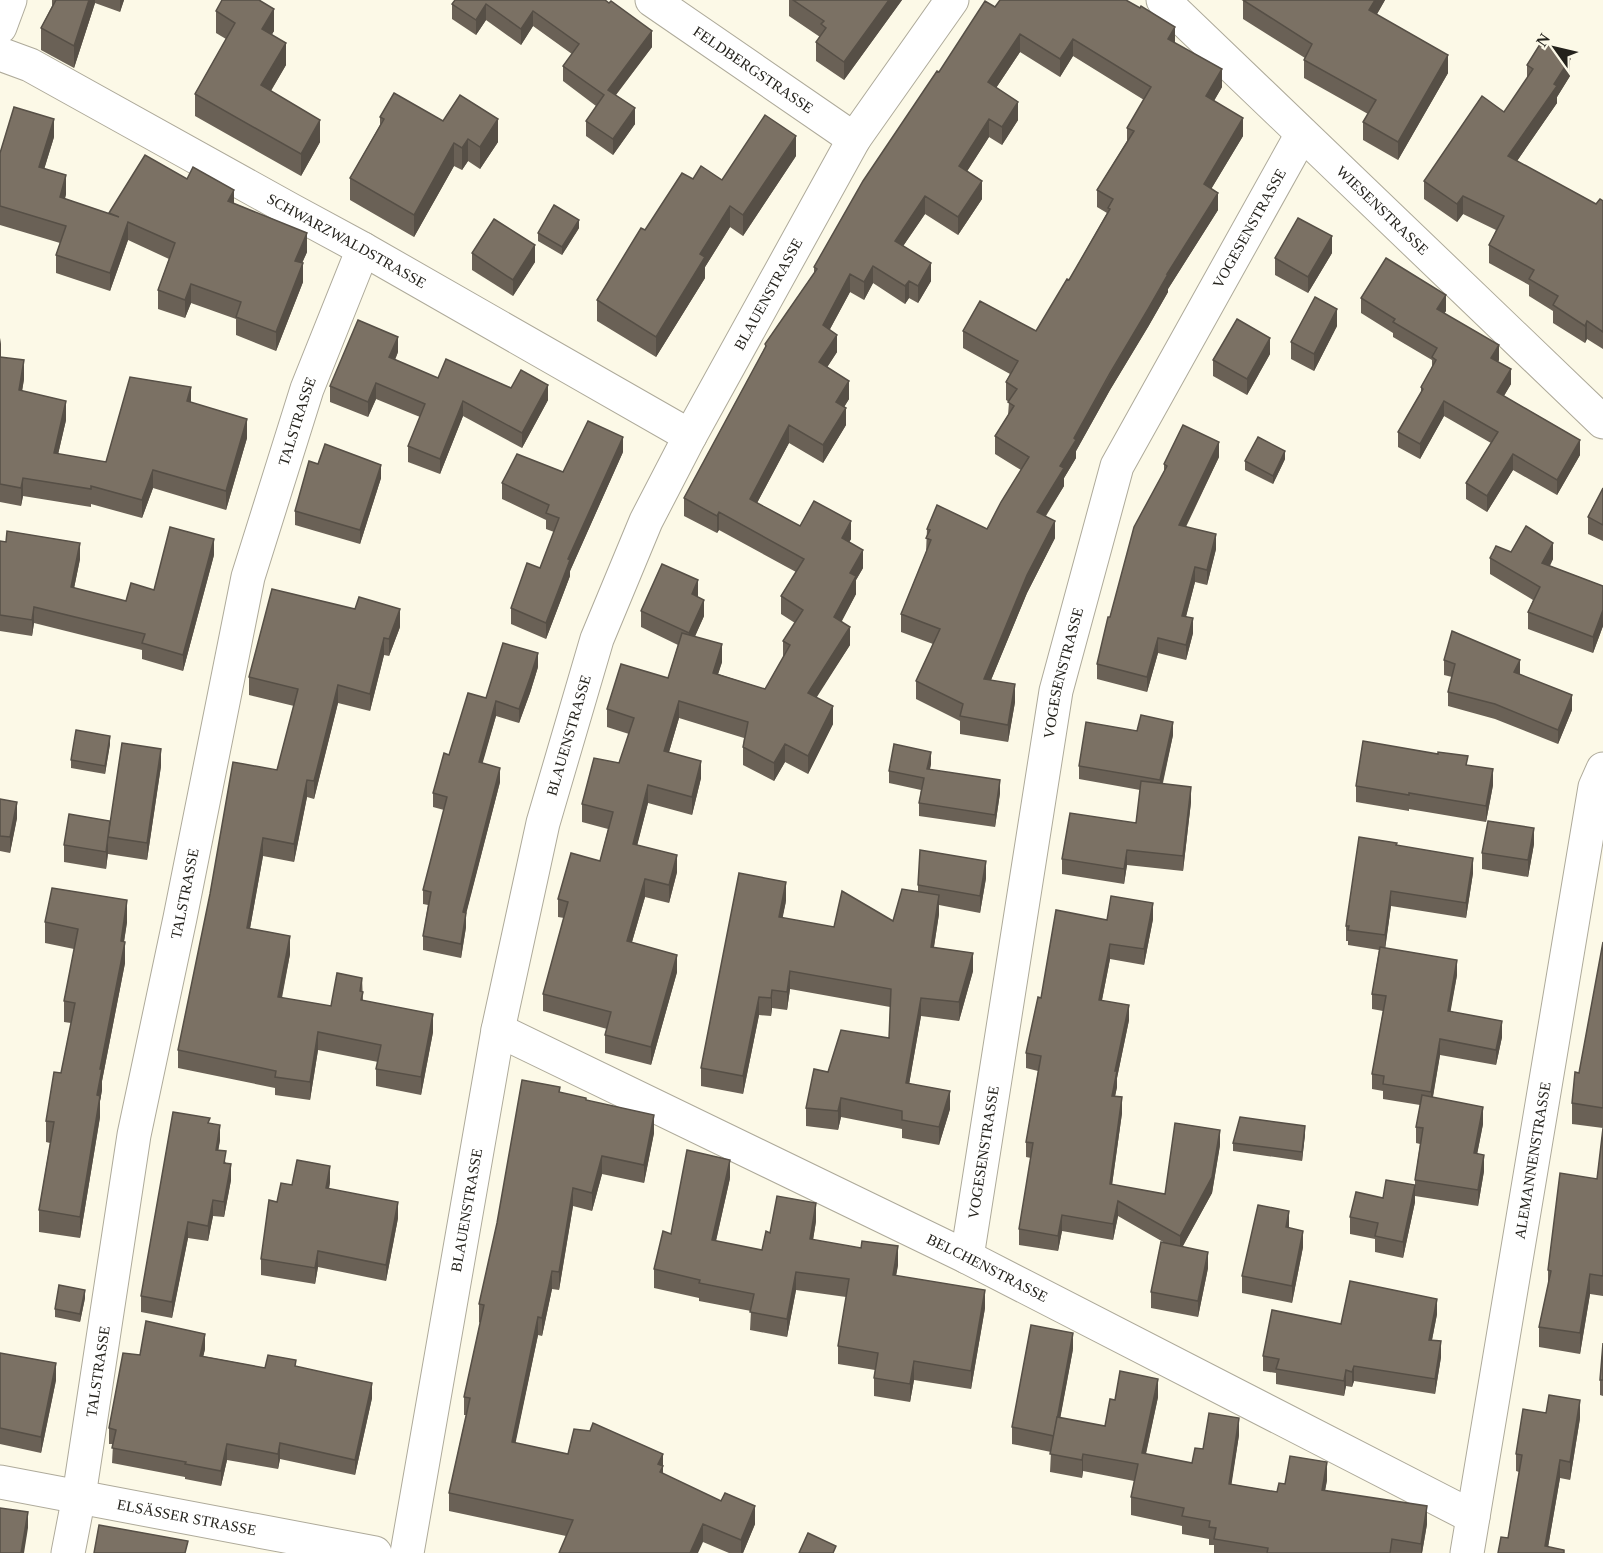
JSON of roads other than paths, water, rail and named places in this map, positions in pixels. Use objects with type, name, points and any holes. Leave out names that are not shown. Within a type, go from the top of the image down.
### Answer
[{"type":"street","points":[[0,27],[10,0]]},
{"type":"street","name":"FELDBERGSTRASSE","points":[[652,0],[854,139]]},
{"type":"street","name":"BLAUENSTRASSE","points":[[406,1553],[498,1029],[543,823],[597,639],[646,521],[690,436],[854,139],[952,0]]},
{"type":"street","name":"WIESENSTRASSE","points":[[1163,0],[1603,422]]},
{"type":"street","name":"SCHWARZWALDSTRASSE","points":[[0,54],[30,64],[363,249],[690,436]]},
{"type":"street","name":"VOGESENSTRASSE","points":[[967,1257],[1056,691],[1117,466],[1302,134]]},
{"type":"street","name":"TALSTRASSE","points":[[68,1553],[79,1496],[134,1135],[248,577],[307,389],[363,249]]},
{"type":"street","name":"ALEMANNENSTRASSE","points":[[1467,1553],[1595,787],[1603,769]]},
{"type":"street","name":"BELCHENSTRASSE","points":[[498,1029],[967,1257],[1473,1516]]},
{"type":"street","name":"ELSÄSSER STRASSE","points":[[0,1482],[375,1553]]}]
